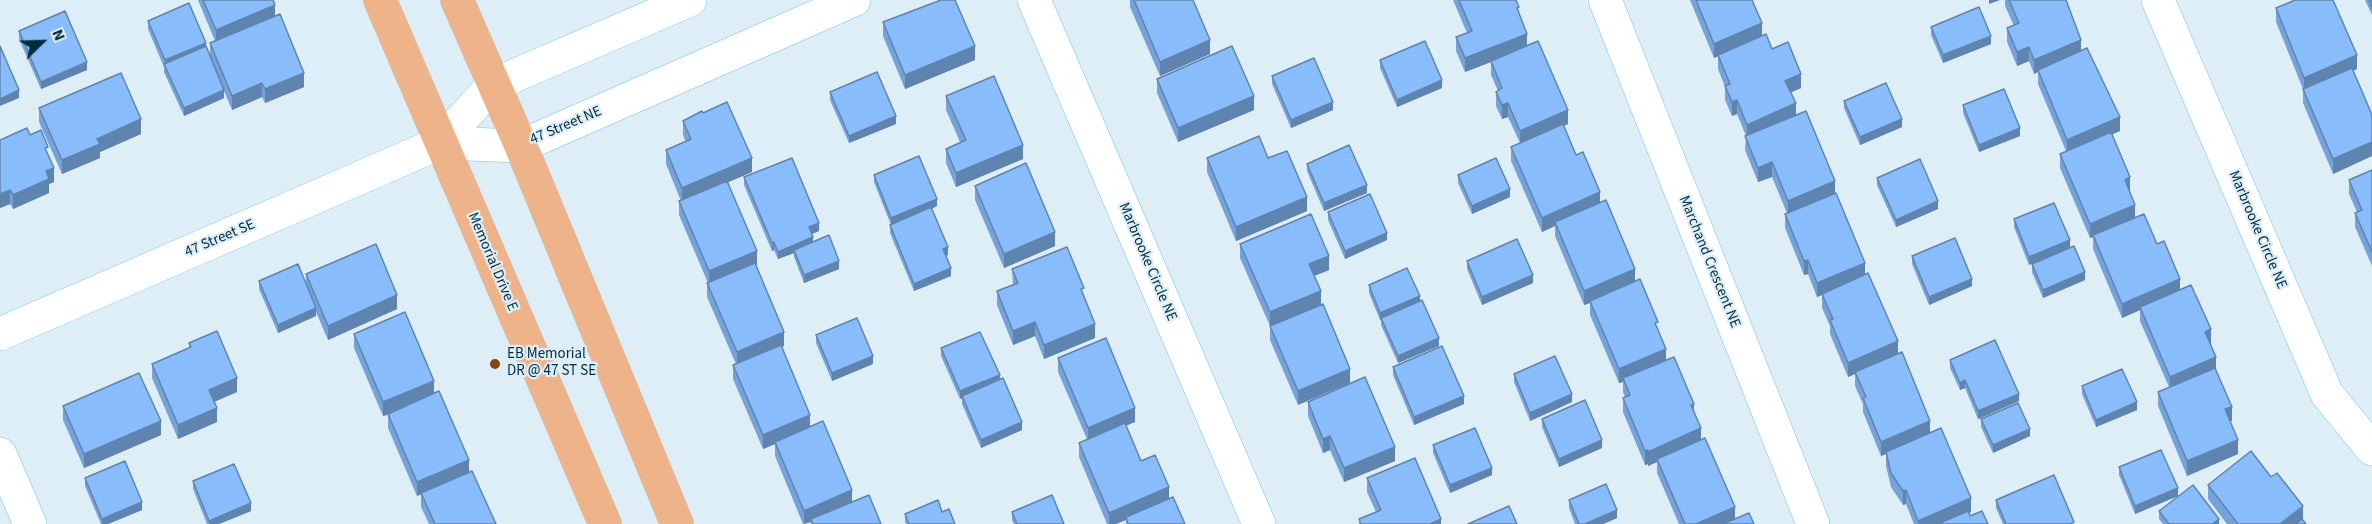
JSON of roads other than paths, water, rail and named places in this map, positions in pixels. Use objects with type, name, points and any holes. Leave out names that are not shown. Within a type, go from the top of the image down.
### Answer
[{"type":"main road","name":"Memorial Drive E","points":[[380,0],[605,524]]},
{"type":"main road","points":[[457,0],[677,524]]},
{"type":"street","points":[[440,143],[493,85],[690,0]]},
{"type":"street","name":"47 Street NE","points":[[440,143],[520,146],[854,0]]},
{"type":"street","name":"Marbrooke Circle NE","points":[[1034,0],[1259,524]]},
{"type":"street","name":"Marchand Crescent NE","points":[[1605,0],[1813,524]]},
{"type":"street","name":"Marbrooke Circle NE","points":[[2158,0],[2327,394],[2372,449]]},
{"type":"street","name":"47 Street SE","points":[[0,334],[440,143]]},
{"type":"street","points":[[0,454],[30,524]]},
{"type":"place","name":"EB Memorial DR @ 47 ST SE","points":[[495,364]]}]
